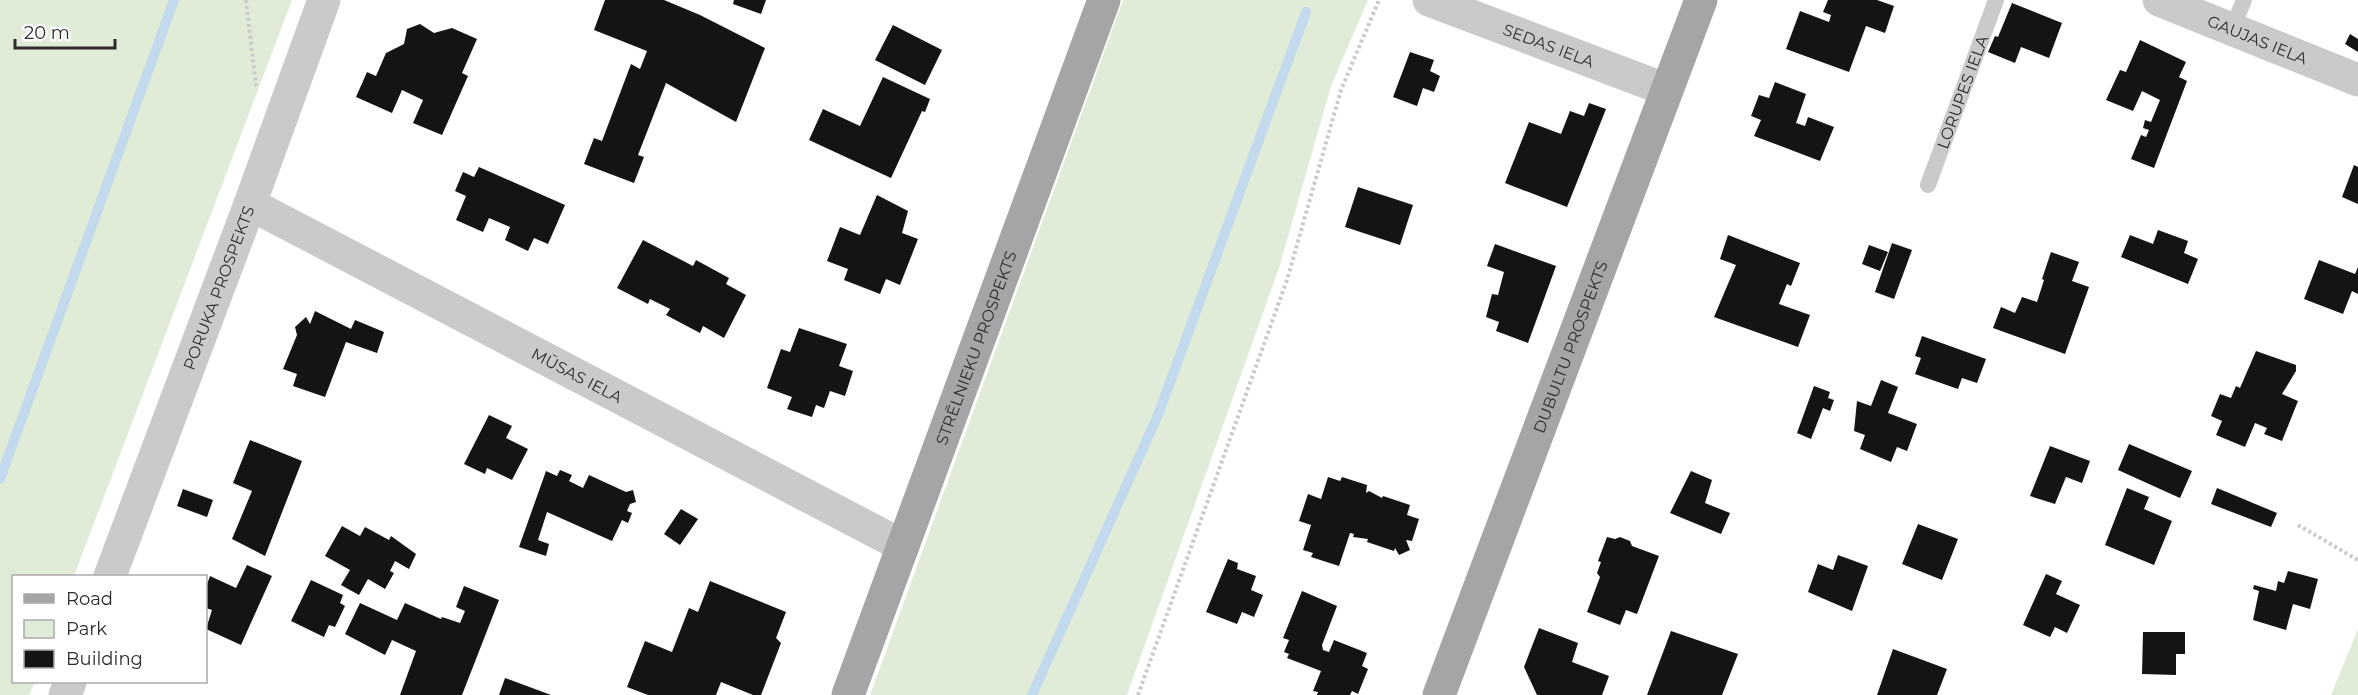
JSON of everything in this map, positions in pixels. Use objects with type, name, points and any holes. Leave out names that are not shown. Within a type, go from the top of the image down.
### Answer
[{"type":"main road","name":"STRĒLNIEKU PROSPEKTS","points":[[848,695],[1104,0]]},
{"type":"main road","name":"DUBULTU PROSPEKTS","points":[[1439,695],[1701,0]]},
{"type":"street","name":"PORUKA PROSPEKTS","points":[[110,575],[324,0]]},
{"type":"street","name":"SEDAS IELA","points":[[1429,0],[1667,90]]},
{"type":"street","name":"GAUJAS IELA","points":[[2158,0],[2238,15],[2358,80]]},
{"type":"street","name":"MŪSAS IELA","points":[[250,204],[903,546]]},
{"type":"lane","name":"LORUPES IELA","points":[[1928,185],[1996,0]]},
{"type":"path","points":[[1138,695],[1287,280],[1341,90],[1378,0]]},
{"type":"path","points":[[2298,525],[2358,560]]},
{"type":"green space","points":[[0,0],[292,0],[74,575],[12,575],[12,683],[35,683],[29,695],[0,695]]},
{"type":"green space","points":[[1123,0],[1368,0],[1331,86],[1279,268],[1127,695],[870,695]]},
{"type":"green space","points":[[2358,629],[2358,695],[2331,695]]},
{"type":"building","points":[[605,0],[664,0],[700,15],[765,48],[736,122],[666,83],[638,155],[644,157],[634,183],[584,164],[594,138],[602,141],[631,64],[640,69],[647,51],[594,30]]},
{"type":"building","points":[[734,0],[766,0],[761,14],[733,4]]},
{"type":"building","points":[[1828,0],[1877,0],[1894,6],[1885,33],[1866,26],[1849,72],[1786,49],[1800,11],[1829,22],[1831,15],[1823,12]]},
{"type":"building","points":[[2012,3],[2062,23],[2049,58],[2021,47],[2015,63],[1988,52],[1995,36],[1998,37]]},
{"type":"building","points":[[420,24],[434,33],[452,28],[477,39],[462,73],[468,76],[442,135],[413,123],[423,100],[402,90],[392,113],[356,97],[367,72],[376,76],[386,53],[404,44],[407,29]]},
{"type":"building","points":[[893,25],[942,50],[925,85],[875,60]]},
{"type":"building","points":[[2350,34],[2358,39],[2358,52],[2345,44]]},
{"type":"building","points":[[2140,40],[2186,62],[2179,77],[2187,81],[2154,168],[2131,159],[2141,135],[2146,137],[2149,130],[2143,128],[2145,120],[2151,122],[2160,100],[2142,91],[2133,111],[2106,100],[2120,70],[2126,72]]},
{"type":"building","points":[[1410,52],[1434,60],[1430,71],[1440,76],[1434,92],[1423,88],[1417,106],[1393,97]]},
{"type":"building","points":[[883,77],[930,99],[925,112],[922,111],[891,178],[809,140],[823,109],[860,126]]},
{"type":"building","points":[[1775,82],[1806,94],[1796,123],[1805,126],[1808,117],[1834,127],[1820,161],[1754,136],[1761,120],[1751,116],[1759,95],[1769,98]]},
{"type":"building","points":[[1589,103],[1606,109],[1567,207],[1505,183],[1529,122],[1561,134],[1570,111],[1584,116]]},
{"type":"building","points":[[2354,165],[2358,167],[2358,204],[2342,197]]},
{"type":"building","points":[[479,167],[565,205],[548,244],[534,238],[528,251],[505,240],[510,227],[489,218],[483,232],[456,220],[466,196],[455,191],[463,172],[474,177]]},
{"type":"building","points":[[1358,187],[1413,205],[1400,245],[1345,227]]},
{"type":"building","points":[[877,195],[908,211],[902,233],[918,239],[900,285],[886,279],[880,294],[844,280],[848,269],[827,261],[840,227],[860,235]]},
{"type":"building","points":[[2158,230],[2188,241],[2184,253],[2198,259],[2188,284],[2121,257],[2130,235],[2153,244]]},
{"type":"building","points":[[1728,235],[1800,263],[1791,286],[1787,284],[1779,304],[1810,315],[1798,347],[1714,317],[1736,265],[1720,259]]},
{"type":"building","points":[[643,240],[693,266],[696,260],[729,278],[726,284],[746,295],[724,338],[703,326],[700,333],[666,315],[670,309],[650,299],[648,304],[617,288]]},
{"type":"building","points":[[1892,243],[1912,250],[1894,299],[1875,292]]},
{"type":"building","points":[[1495,244],[1556,266],[1528,343],[1496,331],[1499,322],[1486,317],[1492,294],[1498,295],[1504,272],[1487,266]]},
{"type":"building","points":[[1869,245],[1888,252],[1880,271],[1862,264]]},
{"type":"building","points":[[2051,252],[2079,262],[2072,281],[2089,287],[2065,354],[1993,328],[2001,307],[2015,313],[2022,297],[2037,302]]},
{"type":"building","points":[[2319,260],[2355,274],[2358,267],[2358,294],[2352,291],[2343,314],[2304,299]]},
{"type":"building","points":[[315,311],[351,329],[355,320],[384,332],[377,353],[346,342],[325,397],[293,386],[297,374],[283,369],[297,335],[295,327],[306,317],[310,324]]},
{"type":"building","points":[[799,328],[847,344],[839,366],[853,371],[845,396],[830,391],[824,408],[816,405],[812,417],[787,409],[792,397],[767,388],[781,349],[790,352]]},
{"type":"building","points":[[1922,336],[1986,359],[1977,383],[1962,378],[1958,389],[1915,374],[1921,358],[1915,356]]},
{"type":"building","points":[[2256,351],[2296,365],[2296,371],[2282,394],[2298,401],[2282,441],[2264,434],[2267,428],[2255,423],[2245,447],[2216,435],[2222,421],[2211,416],[2220,394],[2231,398],[2236,386],[2240,388]]},
{"type":"building","points":[[1881,380],[1898,387],[1888,413],[1917,424],[1907,451],[1897,447],[1891,462],[1860,449],[1865,435],[1854,431],[1857,401],[1871,406]]},
{"type":"building","points":[[1814,386],[1830,392],[1828,398],[1834,400],[1830,411],[1823,408],[1811,439],[1797,433]]},
{"type":"building","points":[[489,415],[512,426],[506,438],[528,449],[512,480],[487,468],[485,474],[464,464]]},
{"type":"building","points":[[250,440],[302,461],[265,556],[232,539],[252,491],[233,483]]},
{"type":"building","points":[[2129,444],[2192,471],[2180,498],[2118,470]]},
{"type":"building","points":[[2050,446],[2090,461],[2082,483],[2066,477],[2055,504],[2030,496]]},
{"type":"building","points":[[560,470],[572,475],[569,481],[583,488],[589,475],[626,492],[633,490],[636,502],[630,504],[627,511],[632,513],[628,523],[622,520],[612,541],[547,512],[538,540],[549,544],[546,556],[519,547],[546,471],[557,476]]},
{"type":"building","points":[[1691,471],[1712,480],[1705,503],[1730,513],[1721,534],[1670,513]]},
{"type":"building","points":[[1328,477],[1340,481],[1342,477],[1367,485],[1366,493],[1369,491],[1382,498],[1383,496],[1410,505],[1407,515],[1419,519],[1412,541],[1406,540],[1410,550],[1399,555],[1395,548],[1394,551],[1367,542],[1368,539],[1353,537],[1354,534],[1350,533],[1339,566],[1311,557],[1313,553],[1303,550],[1311,525],[1299,521],[1308,494],[1321,499]]},
{"type":"building","points":[[2127,488],[2149,497],[2144,509],[2172,521],[2154,565],[2105,545]]},
{"type":"building","points":[[2217,488],[2277,513],[2271,527],[2211,504]]},
{"type":"building","points":[[183,489],[213,500],[207,517],[177,506]]},
{"type":"building","points":[[681,509],[698,519],[680,545],[664,534]]},
{"type":"building","points":[[1918,524],[1958,539],[1942,580],[1902,564]]},
{"type":"building","points":[[342,526],[360,536],[365,527],[389,540],[391,536],[416,554],[409,569],[395,561],[390,571],[394,573],[385,589],[368,579],[359,595],[341,585],[350,570],[325,556]]},
{"type":"building","points":[[1607,537],[1615,539],[1620,537],[1630,541],[1632,546],[1659,556],[1637,614],[1626,610],[1620,625],[1587,612],[1600,577],[1597,573],[1601,562],[1598,561]]},
{"type":"building","points":[[1838,555],[1868,566],[1852,611],[1808,592],[1818,564],[1833,570]]},
{"type":"building","points":[[1228,559],[1238,563],[1237,569],[1256,576],[1251,590],[1263,595],[1254,617],[1242,612],[1237,624],[1206,612]]},
{"type":"building","points":[[247,565],[272,576],[241,645],[207,629],[212,610],[207,608],[207,584],[210,576],[236,588]]},
{"type":"building","points":[[2288,571],[2318,579],[2310,609],[2293,604],[2286,630],[2253,620],[2259,591],[2253,589],[2254,585],[2276,591],[2278,581],[2284,583]]},
{"type":"building","points":[[2046,574],[2062,581],[2056,594],[2080,605],[2067,633],[2055,627],[2050,637],[2023,625]]},
{"type":"building","points":[[311,580],[343,595],[340,603],[345,606],[335,627],[329,625],[324,637],[291,621]]},
{"type":"building","points":[[710,581],[786,612],[776,638],[781,643],[761,695],[753,695],[721,682],[716,695],[648,695],[627,687],[645,641],[672,652],[689,608],[698,612]]},
{"type":"building","points":[[464,586],[499,600],[462,695],[400,695],[416,651],[392,640],[385,655],[345,634],[360,603],[397,620],[405,603],[441,619],[442,617],[460,623],[465,611],[456,607]]},
{"type":"building","points":[[1302,591],[1337,606],[1322,645],[1323,650],[1329,652],[1334,640],[1367,653],[1362,666],[1368,669],[1358,694],[1352,691],[1350,695],[1317,695],[1318,692],[1313,691],[1321,671],[1287,658],[1289,654],[1284,652],[1289,640],[1283,638]]},
{"type":"building","points":[[1539,628],[1578,643],[1572,662],[1609,676],[1602,695],[1537,695],[1524,667]]},
{"type":"building","points":[[1671,631],[1738,654],[1722,695],[1647,695]]},
{"type":"building","points":[[2143,632],[2185,632],[2185,654],[2176,654],[2176,675],[2142,674]]},
{"type":"building","points":[[1893,649],[1947,669],[1937,695],[1877,695]]},
{"type":"building","points":[[505,678],[551,695],[499,695]]},
{"type":"waterway","points":[[0,479],[174,0]]},
{"type":"waterway","points":[[1032,695],[1158,415],[1306,12]]}]
